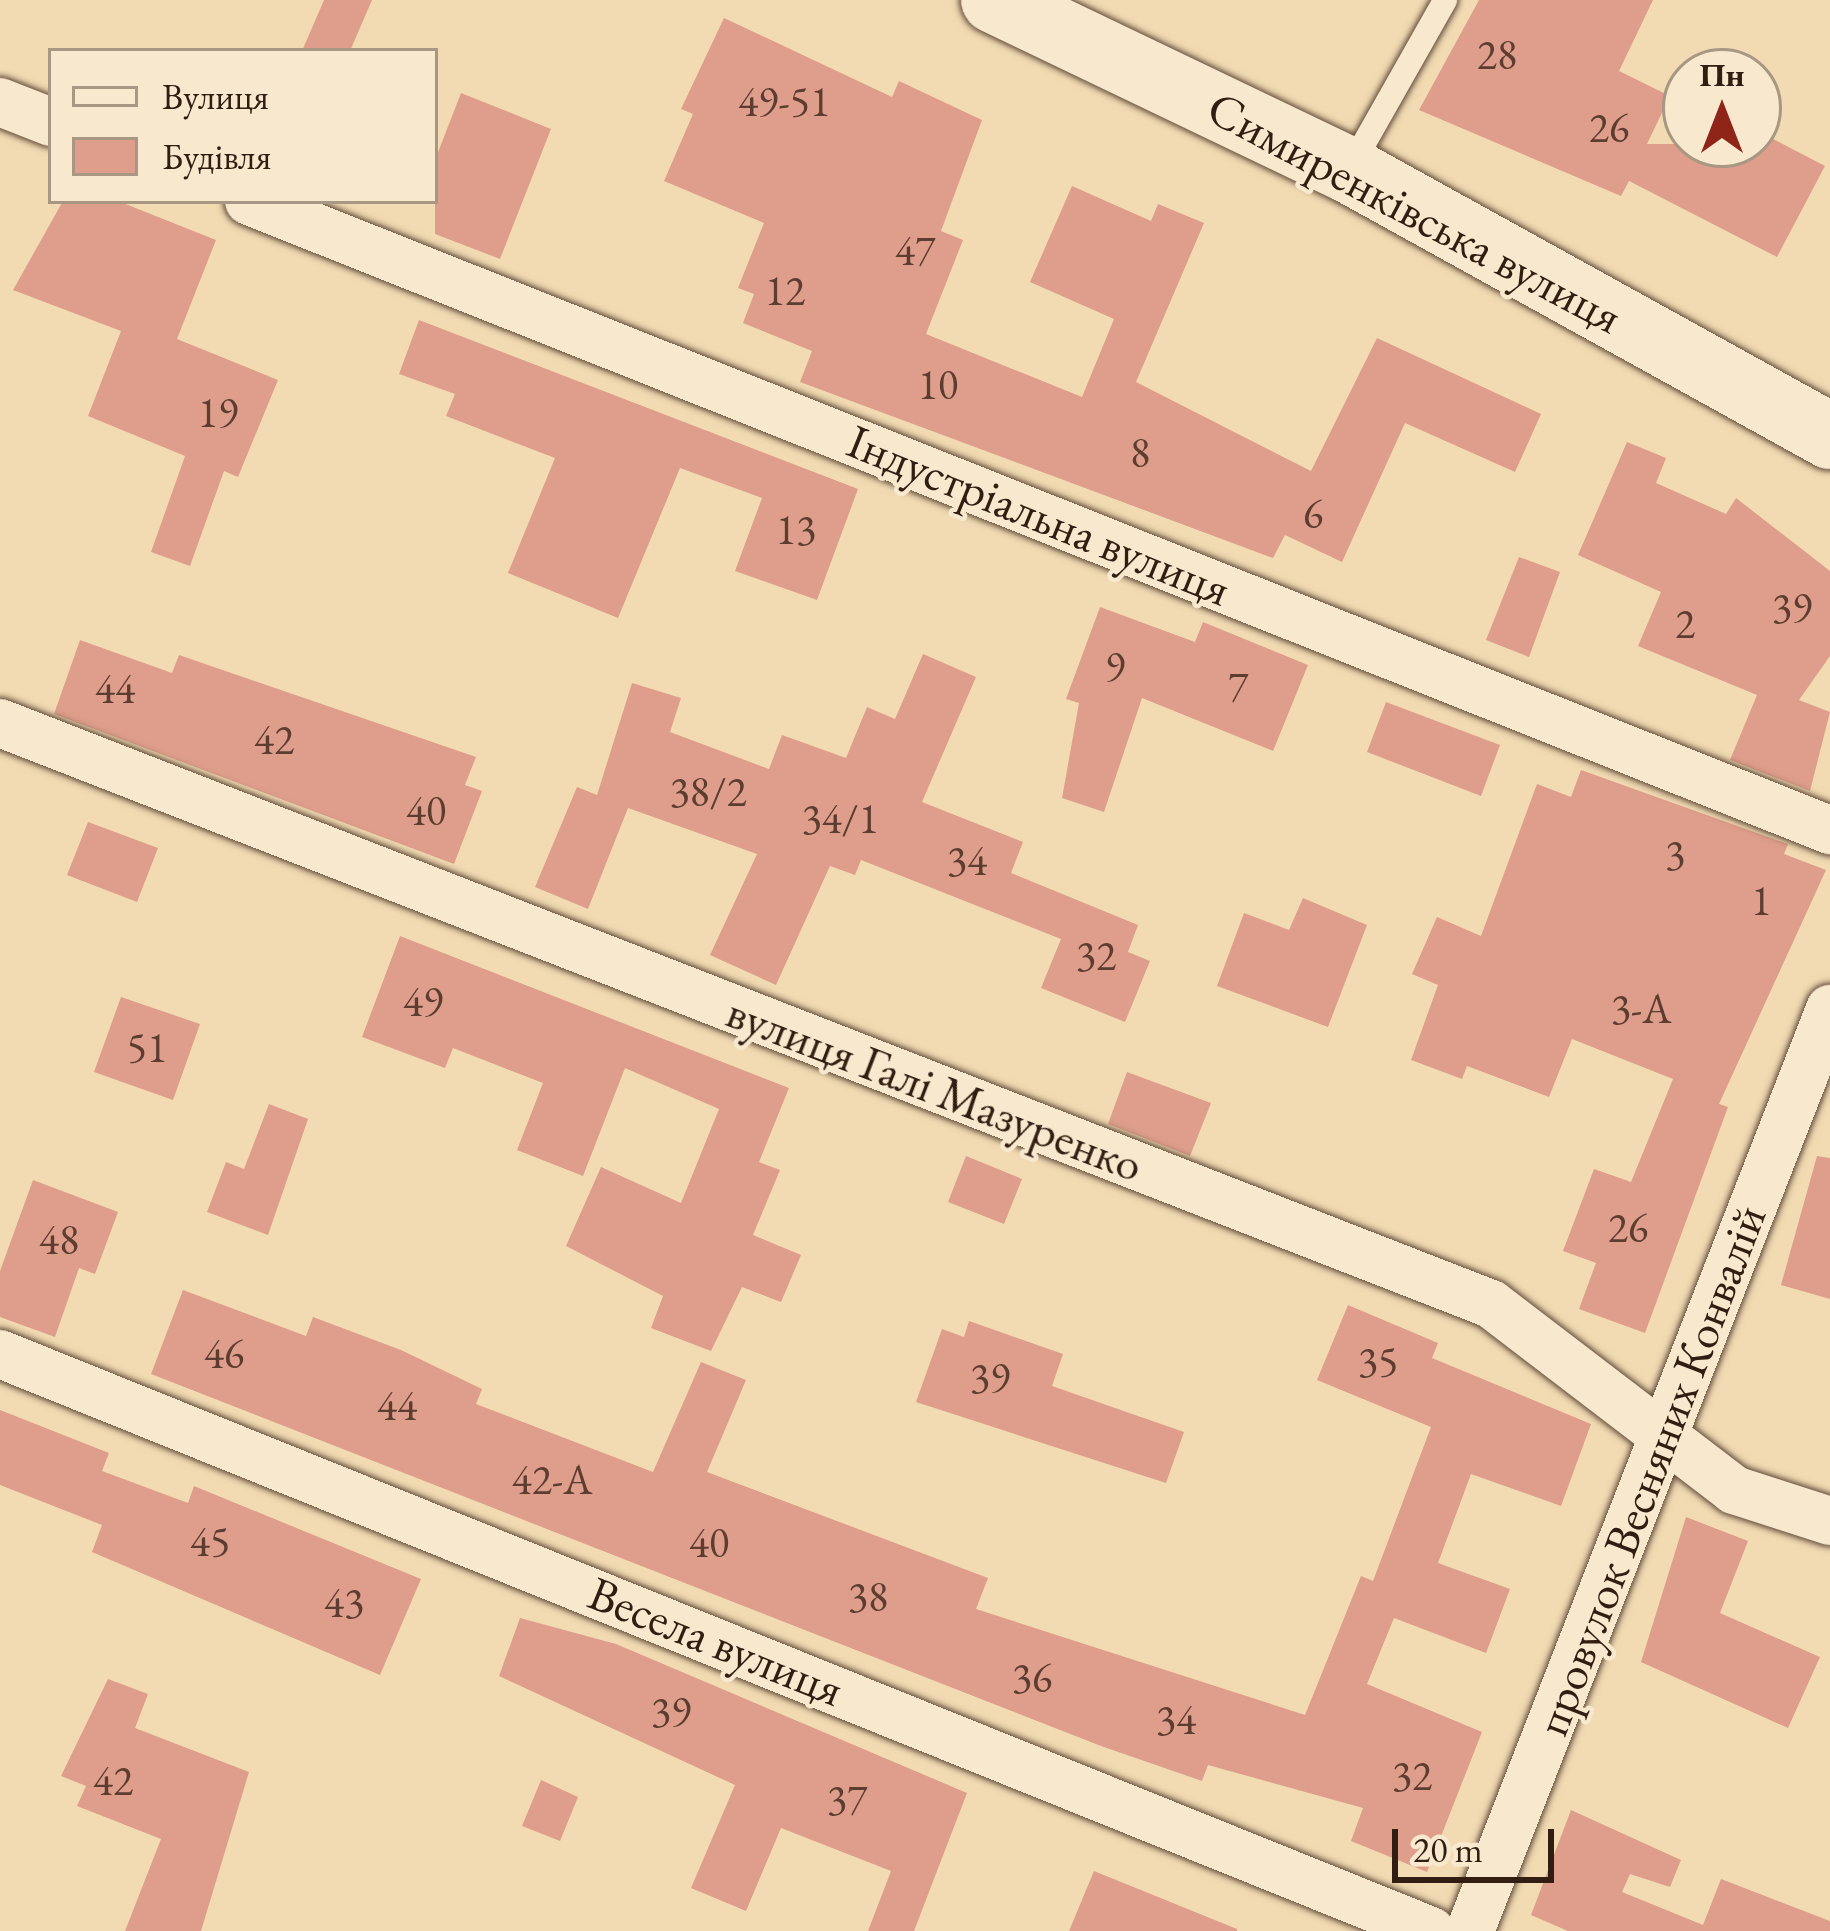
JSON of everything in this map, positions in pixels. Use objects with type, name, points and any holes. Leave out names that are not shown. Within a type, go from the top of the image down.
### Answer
[{"type":"main road","name":"Симиренківська вулиця","points":[[994,0],[1349,170],[1830,436]]},
{"type":"street","points":[[0,102],[48,121]]},
{"type":"street","name":"Індустріальна вулиця","points":[[256,204],[1830,830]]},
{"type":"street","name":"вулиця Галі Мазуренко","points":[[0,723],[1491,1304],[1666,1428],[1734,1490],[1830,1520]]},
{"type":"street","name":"провулок Весняних Конвалій","points":[[1470,1931],[1830,1009]]},
{"type":"street","name":"Весела вулиця","points":[[0,1354],[1431,1931]]},
{"type":"lane","points":[[1349,170],[1445,0]]},
{"type":"building","points":[[324,0],[372,0],[351,48],[303,48]]},
{"type":"building","points":[[1479,0],[1653,0],[1619,71],[1662,92],[1662,113],[1647,144],[1662,144],[1662,168],[1782,168],[1782,144],[1825,166],[1777,257],[1629,181],[1621,196],[1419,110]]},
{"type":"building","points":[[724,18],[892,97],[899,81],[982,120],[941,231],[963,240],[926,334],[1082,397],[1114,319],[1030,282],[1072,186],[1151,221],[1158,204],[1204,223],[1136,382],[1311,471],[1377,338],[1541,414],[1515,472],[1405,423],[1342,562],[1285,535],[1273,558],[800,382],[812,351],[743,323],[754,294],[738,288],[764,223],[664,181],[693,114],[681,109]]},
{"type":"building","points":[[461,93],[551,129],[500,259],[435,234],[438,152]]},
{"type":"building","points":[[61,204],[126,204],[216,240],[177,339],[278,380],[238,477],[224,471],[190,566],[151,552],[185,456],[88,416],[121,331],[13,290]]},
{"type":"building","points":[[419,320],[858,489],[817,600],[735,571],[762,498],[680,468],[618,618],[508,573],[555,458],[446,416],[455,394],[399,374]]},
{"type":"building","points":[[1627,442],[1666,458],[1656,483],[1726,514],[1736,498],[1830,571],[1830,656],[1799,700],[1830,712],[1810,791],[1730,760],[1757,695],[1638,646],[1661,592],[1578,555]]},
{"type":"building","points":[[1519,557],[1560,572],[1529,657],[1486,640]]},
{"type":"building","points":[[1100,607],[1195,642],[1203,622],[1308,665],[1273,751],[1142,698],[1104,812],[1062,798],[1079,703],[1066,699]]},
{"type":"building","points":[[80,640],[172,673],[179,655],[476,757],[465,785],[482,791],[454,864],[54,714]]},
{"type":"building","points":[[923,654],[976,677],[922,802],[1023,842],[1011,873],[1138,925],[1128,952],[1150,961],[1125,1022],[1041,988],[1061,939],[861,860],[855,875],[830,866],[776,985],[710,955],[757,854],[628,808],[588,909],[535,887],[577,787],[597,795],[632,683],[681,698],[670,732],[769,769],[782,735],[846,758],[867,707],[895,719]]},
{"type":"building","points":[[1386,702],[1500,745],[1481,796],[1367,752]]},
{"type":"building","points":[[1581,770],[1788,844],[1784,854],[1826,870],[1719,1104],[1728,1107],[1645,1333],[1579,1309],[1596,1263],[1563,1251],[1594,1169],[1631,1182],[1673,1079],[1572,1039],[1549,1097],[1467,1066],[1462,1079],[1411,1060],[1438,985],[1412,974],[1437,917],[1481,936],[1537,784],[1571,797]]},
{"type":"building","points":[[88,822],[158,848],[137,902],[67,875]]},
{"type":"building","points":[[1303,898],[1367,925],[1328,1027],[1217,986],[1244,913],[1289,930]]},
{"type":"building","points":[[400,936],[789,1088],[759,1162],[780,1170],[753,1235],[801,1255],[781,1302],[742,1287],[711,1351],[651,1328],[663,1296],[566,1246],[601,1167],[681,1203],[719,1109],[625,1068],[583,1176],[517,1150],[543,1083],[453,1048],[445,1068],[362,1037]]},
{"type":"building","points":[[121,997],[200,1024],[173,1100],[94,1072]]},
{"type":"building","points":[[1127,1072],[1211,1103],[1190,1156],[1108,1124]]},
{"type":"building","points":[[269,1104],[308,1119],[268,1235],[207,1212],[226,1162],[244,1169]]},
{"type":"building","points":[[966,1156],[1022,1179],[1004,1224],[948,1202]]},
{"type":"building","points":[[1817,1156],[1830,1158],[1830,1299],[1781,1285]]},
{"type":"building","points":[[33,1180],[118,1212],[95,1274],[79,1268],[55,1337],[0,1317],[0,1271]]},
{"type":"building","points":[[183,1290],[306,1336],[313,1317],[401,1350],[482,1389],[476,1404],[653,1472],[701,1362],[746,1380],[707,1472],[988,1578],[976,1609],[1305,1715],[1361,1576],[1373,1581],[1431,1427],[1317,1380],[1348,1305],[1438,1343],[1432,1358],[1591,1424],[1561,1506],[1471,1474],[1438,1563],[1510,1589],[1486,1653],[1394,1618],[1367,1684],[1482,1732],[1427,1872],[1351,1841],[1363,1808],[1208,1765],[1202,1781],[1101,1746],[151,1374]]},
{"type":"building","points":[[969,1321],[1063,1354],[1052,1386],[1184,1432],[1166,1483],[916,1402],[942,1329],[964,1337]]},
{"type":"building","points":[[0,1410],[109,1453],[102,1471],[188,1503],[194,1486],[421,1579],[380,1675],[92,1552],[102,1525],[0,1485]]},
{"type":"building","points":[[1686,1517],[1748,1541],[1720,1613],[1820,1657],[1788,1728],[1641,1662]]},
{"type":"building","points":[[520,1618],[616,1644],[967,1793],[914,1931],[868,1931],[891,1871],[781,1828],[746,1911],[691,1888],[735,1785],[499,1676]]},
{"type":"building","points":[[108,1679],[148,1694],[135,1728],[249,1772],[201,1931],[125,1931],[161,1839],[77,1806],[86,1786],[61,1776]]},
{"type":"building","points":[[541,1780],[578,1797],[560,1841],[522,1826]]},
{"type":"building","points":[[1571,1810],[1681,1860],[1670,1887],[1630,1874],[1622,1892],[1703,1925],[1721,1879],[1830,1921],[1830,1931],[1568,1931],[1531,1915]]},
{"type":"building","points":[[1094,1871],[1237,1929],[1237,1931],[1069,1931]]}]
